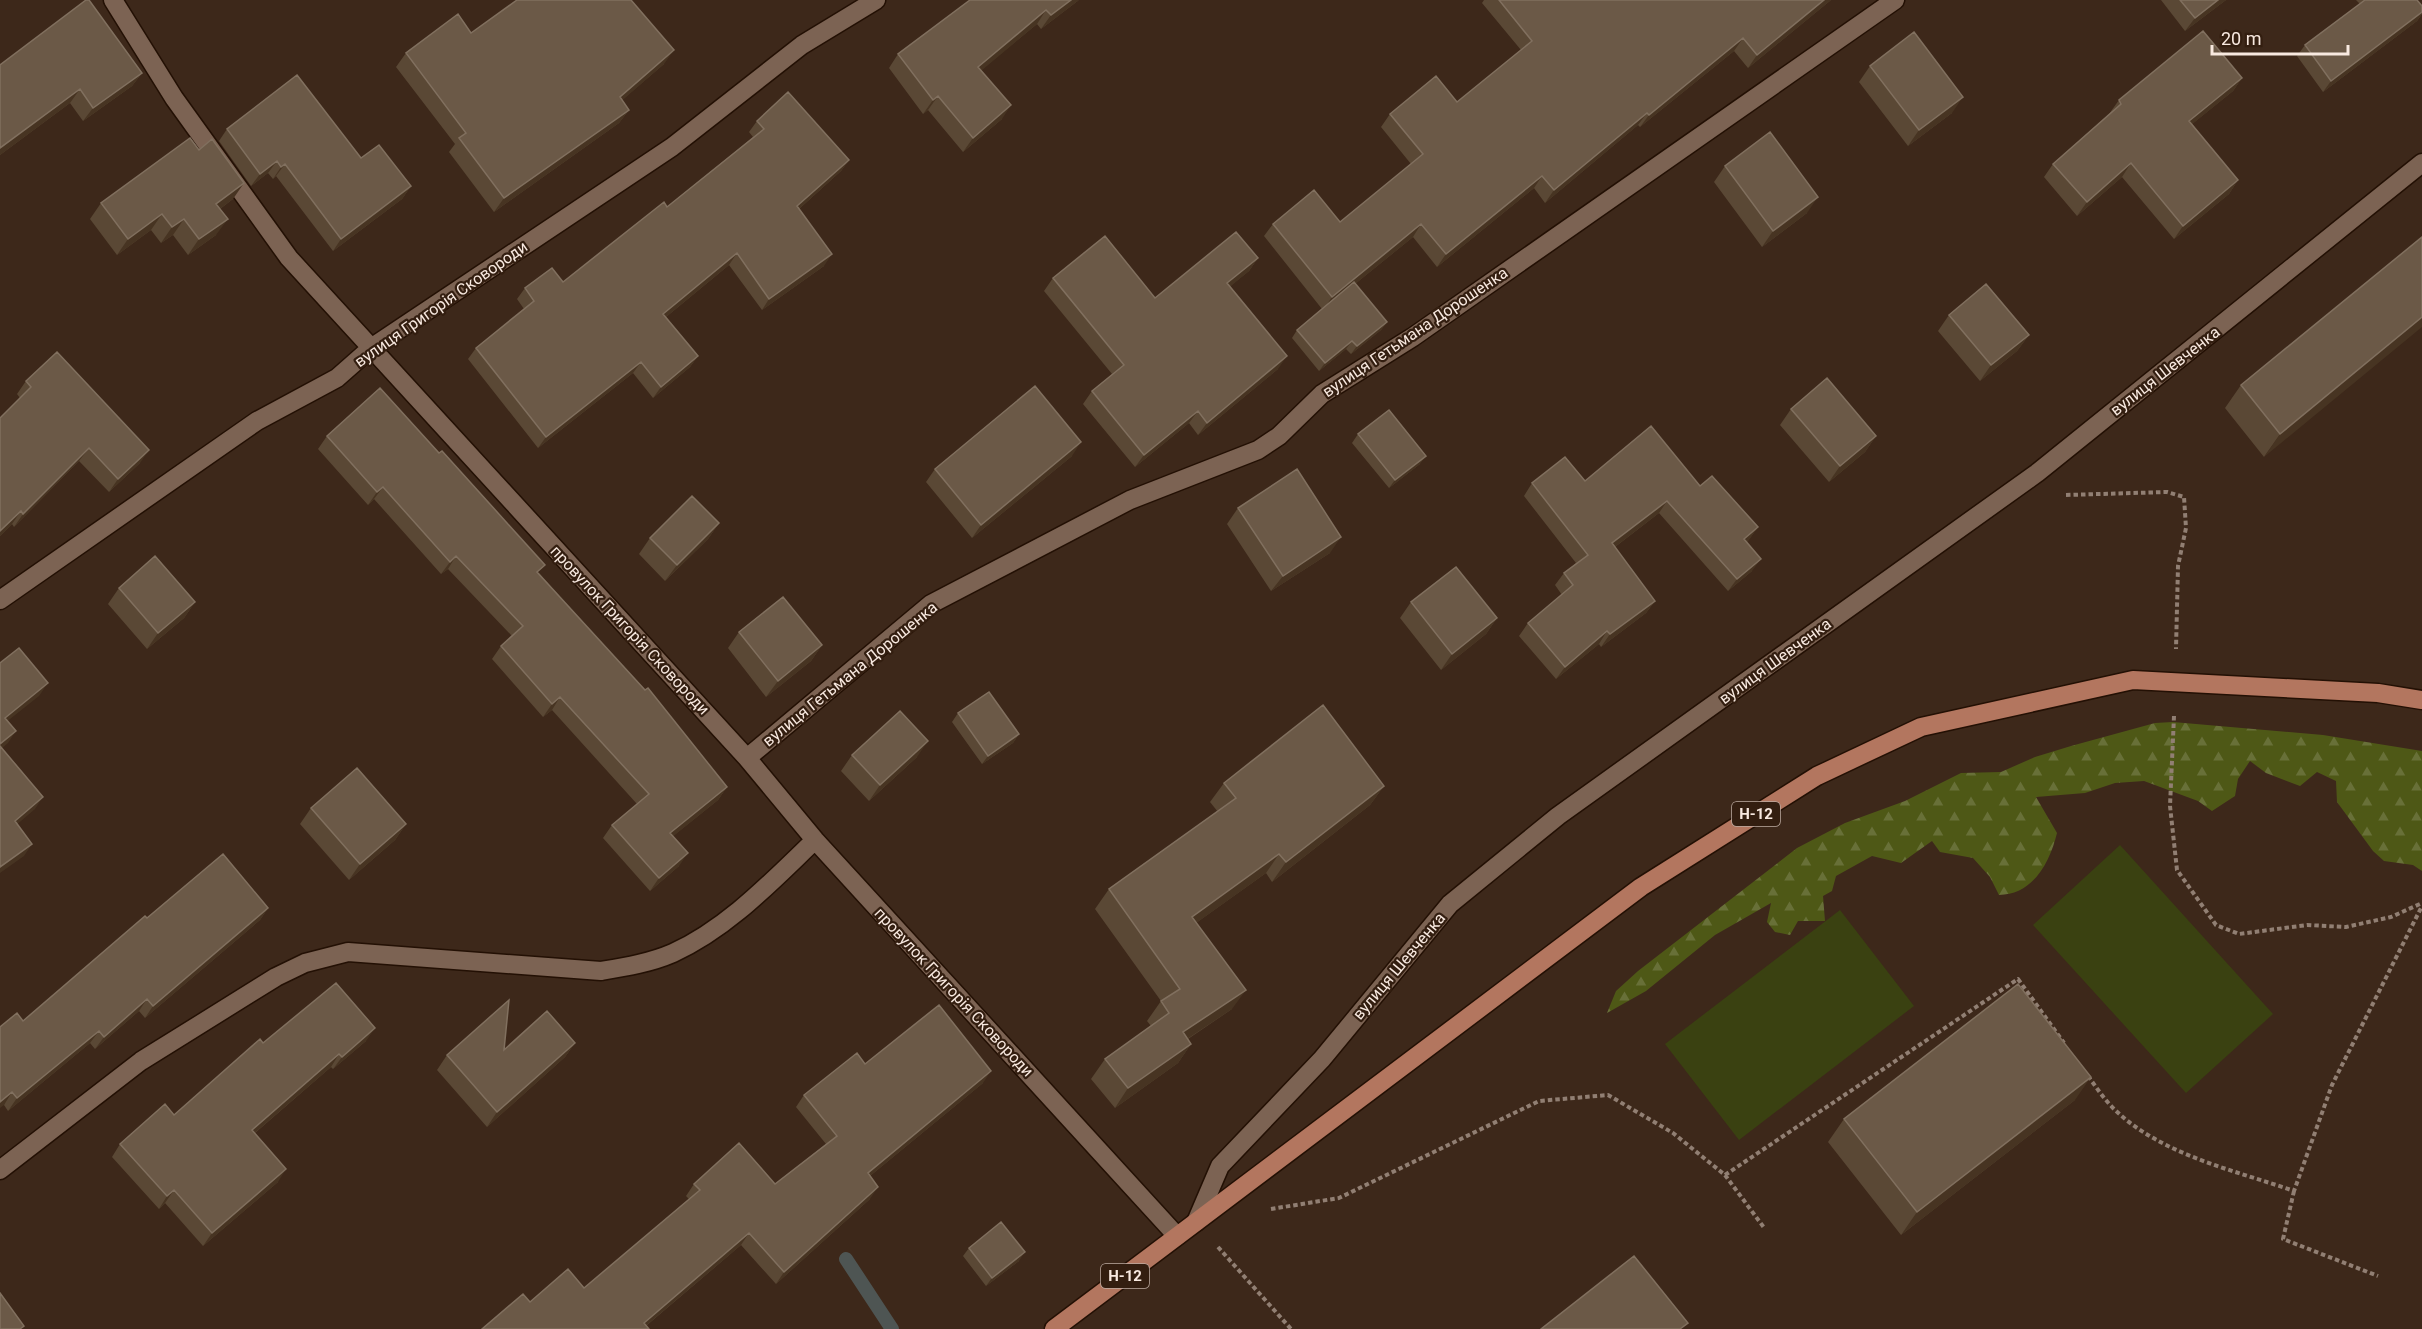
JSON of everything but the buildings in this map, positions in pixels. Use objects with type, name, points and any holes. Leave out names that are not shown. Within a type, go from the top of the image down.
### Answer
[{"type":"main road","name":"Н-12","points":[[1054,1329],[1641,887],[1816,776],[1921,727],[2133,680],[2378,693],[2422,700]]},
{"type":"street","name":"провулок Григорія Сковороди","points":[[113,0],[174,98],[289,258],[747,758],[815,840],[1177,1236]]},
{"type":"street","name":"вулиця Григорія Сковороди","points":[[0,600],[257,421],[337,378],[371,348],[672,147],[802,45],[876,0]]},
{"type":"street","name":"вулиця Гетьмана Дорошенка","points":[[747,758],[931,604],[1130,500],[1258,450],[1279,436],[1322,394],[1413,337],[1894,0]]},
{"type":"street","name":"вулиця Шевченка","points":[[1196,1222],[1220,1166],[1322,1059],[1450,904],[1558,816],[2037,473],[2422,163]]},
{"type":"street","points":[[0,1170],[141,1061],[276,977],[305,963],[348,952],[601,971],[632,966],[674,952],[703,934],[755,898],[815,840]]},
{"type":"path","points":[[2062,495],[2167,492],[2184,497],[2186,528],[2178,566],[2170,806],[2177,870],[2216,925],[2239,934],[2307,925],[2346,927],[2391,917],[2422,905]]},
{"type":"path","points":[[2378,1276],[2283,1239],[2294,1191],[2332,1085],[2422,905]]},
{"type":"path","points":[[1725,1174],[2018,979],[2065,1044]]},
{"type":"path","points":[[2086,1072],[2113,1108],[2138,1128],[2176,1149],[2294,1191]]},
{"type":"path","points":[[1262,1211],[1339,1197],[1539,1101],[1608,1095],[1673,1133],[1725,1174],[1765,1229]]},
{"type":"path","points":[[1196,1222],[1292,1329]]},
{"type":"green space","points":[[2173,722],[2323,735],[2422,751],[2422,871],[2413,865],[2384,861],[2373,851],[2337,802],[2336,781],[2317,772],[2300,786],[2266,773],[2250,761],[2238,779],[2235,796],[2212,811],[2198,801],[2144,781],[2115,783],[2085,793],[2036,797],[2057,833],[2050,855],[2038,875],[2030,883],[2011,894],[1999,895],[1990,877],[1973,858],[1940,852],[1932,841],[1901,863],[1872,856],[1836,876],[1832,891],[1823,896],[1825,921],[1798,921],[1790,935],[1775,932],[1767,922],[1771,903],[1715,935],[1646,991],[1607,1013],[1616,991],[1638,971],[1797,848],[1845,823],[1905,801],[1961,773],[2001,772],[2035,757],[2071,746],[2155,723]]},
{"type":"green space","points":[[2120,845],[2273,1014],[2186,1093],[2033,925]]},
{"type":"green space","points":[[1840,910],[1914,1006],[1739,1140],[1665,1044]]},
{"type":"waterway","points":[[846,1259],[892,1329]]}]
